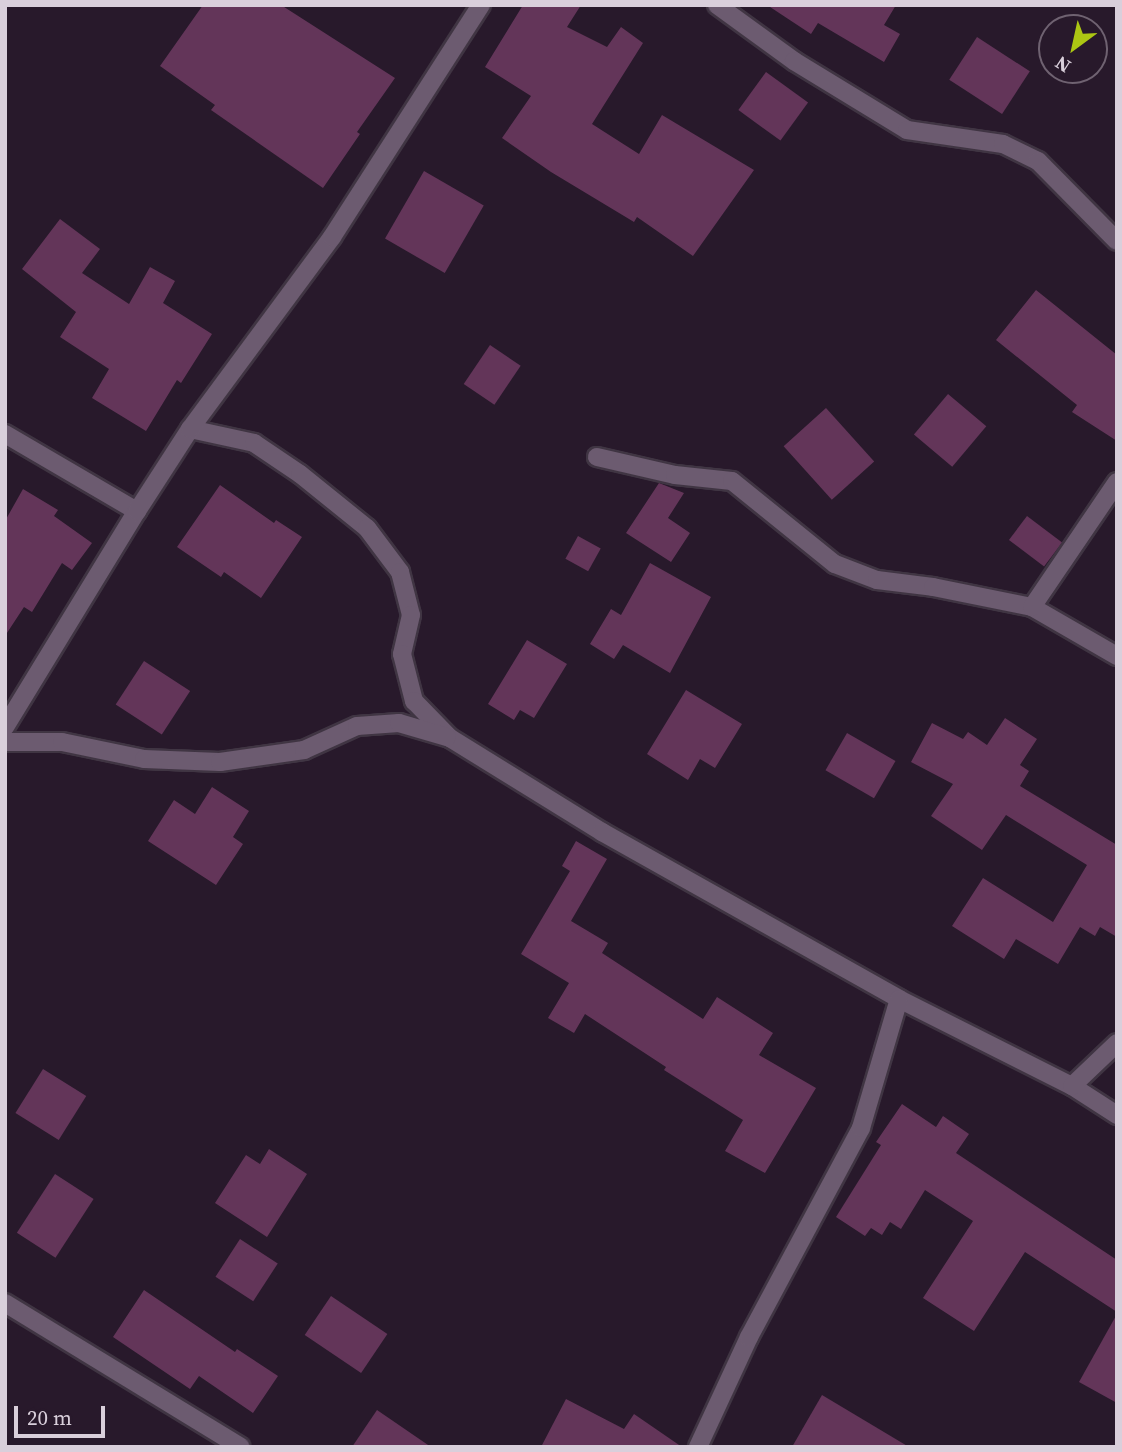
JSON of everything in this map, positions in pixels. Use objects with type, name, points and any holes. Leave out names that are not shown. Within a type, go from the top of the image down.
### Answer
[{"type":"street","points":[[5,727],[136,511],[190,429],[332,237],[481,5]]},
{"type":"street","points":[[717,5],[794,61],[907,130],[1003,144],[1038,161],[1117,241]]},
{"type":"street","points":[[190,429],[254,443],[300,474],[367,527],[400,572],[411,615],[402,654],[414,701],[450,738],[602,832],[899,999],[1072,1086],[1117,1115]]},
{"type":"street","points":[[5,434],[136,511]]},
{"type":"street","points":[[597,457],[675,475],[732,481],[835,564],[877,580],[933,587],[1032,607],[1117,656]]},
{"type":"street","points":[[1032,607],[1117,482]]},
{"type":"street","points":[[5,742],[62,742],[144,759],[220,762],[304,750],[356,726],[399,723],[450,738]]},
{"type":"street","points":[[698,1447],[749,1336],[861,1128],[899,999]]},
{"type":"street","points":[[1072,1086],[1117,1044]]},
{"type":"street","points":[[5,1303],[241,1447]]},
{"type":"building","points":[[203,5],[281,5],[395,78],[357,132],[360,134],[323,188],[211,110],[215,105],[160,66]]},
{"type":"building","points":[[523,5],[581,5],[567,27],[607,47],[621,27],[643,43],[592,124],[639,154],[662,115],[754,170],[693,256],[637,217],[634,222],[551,172],[502,138],[531,96],[485,67]]},
{"type":"building","points":[[767,5],[896,5],[884,25],[900,34],[884,62],[818,23],[811,34]]},
{"type":"building","points":[[977,37],[1030,71],[1002,114],[949,80]]},
{"type":"building","points":[[766,72],[808,103],[780,141],[738,110]]},
{"type":"building","points":[[424,171],[484,205],[445,273],[385,239]]},
{"type":"building","points":[[60,219],[100,249],[82,273],[129,304],[150,267],[175,281],[163,303],[212,334],[181,383],[177,380],[146,431],[92,398],[109,369],[60,337],[76,312],[22,269]]},
{"type":"building","points":[[1036,290],[1117,355],[1117,441],[1072,412],[1077,405],[996,340]]},
{"type":"building","points":[[490,345],[521,366],[494,405],[464,384]]},
{"type":"building","points":[[948,394],[986,426],[952,467],[914,435]]},
{"type":"building","points":[[826,408],[874,462],[832,500],[784,446]]},
{"type":"building","points":[[659,483],[684,493],[668,518],[690,533],[671,562],[626,533]]},
{"type":"building","points":[[220,485],[274,523],[276,520],[302,537],[261,598],[224,572],[221,577],[177,547]]},
{"type":"building","points":[[23,489],[58,510],[54,516],[92,543],[72,570],[62,563],[32,612],[24,607],[5,636],[5,521]]},
{"type":"building","points":[[1027,516],[1062,542],[1044,566],[1009,540]]},
{"type":"building","points":[[578,536],[601,549],[588,571],[565,559]]},
{"type":"building","points":[[650,563],[711,597],[670,673],[623,645],[614,659],[590,644],[611,609],[621,615]]},
{"type":"building","points":[[527,640],[567,664],[534,718],[520,710],[514,720],[488,704]]},
{"type":"building","points":[[144,661],[190,691],[162,735],[116,705]]},
{"type":"building","points":[[686,690],[742,724],[715,768],[700,759],[688,780],[647,754]]},
{"type":"building","points":[[1005,718],[1037,739],[1020,765],[1029,771],[1020,786],[1117,845],[1117,937],[1100,927],[1095,936],[1080,927],[1058,964],[1016,939],[1004,959],[952,926],[983,878],[1053,922],[1087,865],[1006,815],[982,850],[931,816],[953,784],[911,762],[932,723],[963,739],[968,732],[987,745]]},
{"type":"building","points":[[847,733],[895,761],[874,798],[826,770]]},
{"type":"building","points":[[212,787],[249,811],[233,837],[243,844],[216,885],[148,841],[174,800],[195,814]]},
{"type":"building","points":[[576,841],[607,859],[571,921],[608,943],[602,953],[703,1019],[717,997],[773,1033],[759,1055],[816,1088],[765,1173],[725,1151],[743,1120],[664,1070],[666,1067],[585,1014],[574,1033],[548,1018],[569,983],[521,954],[570,871],[562,866]]},
{"type":"building","points":[[43,1069],[86,1096],[59,1140],[15,1113]]},
{"type":"building","points":[[902,1104],[936,1127],[943,1116],[969,1134],[956,1153],[1117,1260],[1117,1312],[1025,1252],[974,1331],[923,1298],[973,1221],[925,1190],[901,1229],[890,1222],[882,1235],[871,1228],[865,1236],[836,1217],[881,1145],[876,1142]]},
{"type":"building","points":[[269,1149],[307,1174],[267,1237],[215,1203],[246,1155],[260,1164]]},
{"type":"building","points":[[55,1174],[94,1199],[55,1258],[17,1233]]},
{"type":"building","points":[[240,1239],[278,1264],[253,1301],[215,1277]]},
{"type":"building","points":[[144,1290],[235,1352],[237,1349],[278,1376],[253,1413],[199,1376],[190,1389],[113,1337]]},
{"type":"building","points":[[331,1296],[387,1334],[361,1373],[305,1335]]},
{"type":"building","points":[[1117,1314],[1117,1403],[1079,1382]]},
{"type":"building","points":[[822,1395],[909,1447],[792,1447]]},
{"type":"building","points":[[566,1399],[624,1429],[634,1414],[682,1447],[541,1447]]},
{"type":"building","points":[[377,1410],[431,1447],[352,1447]]}]
